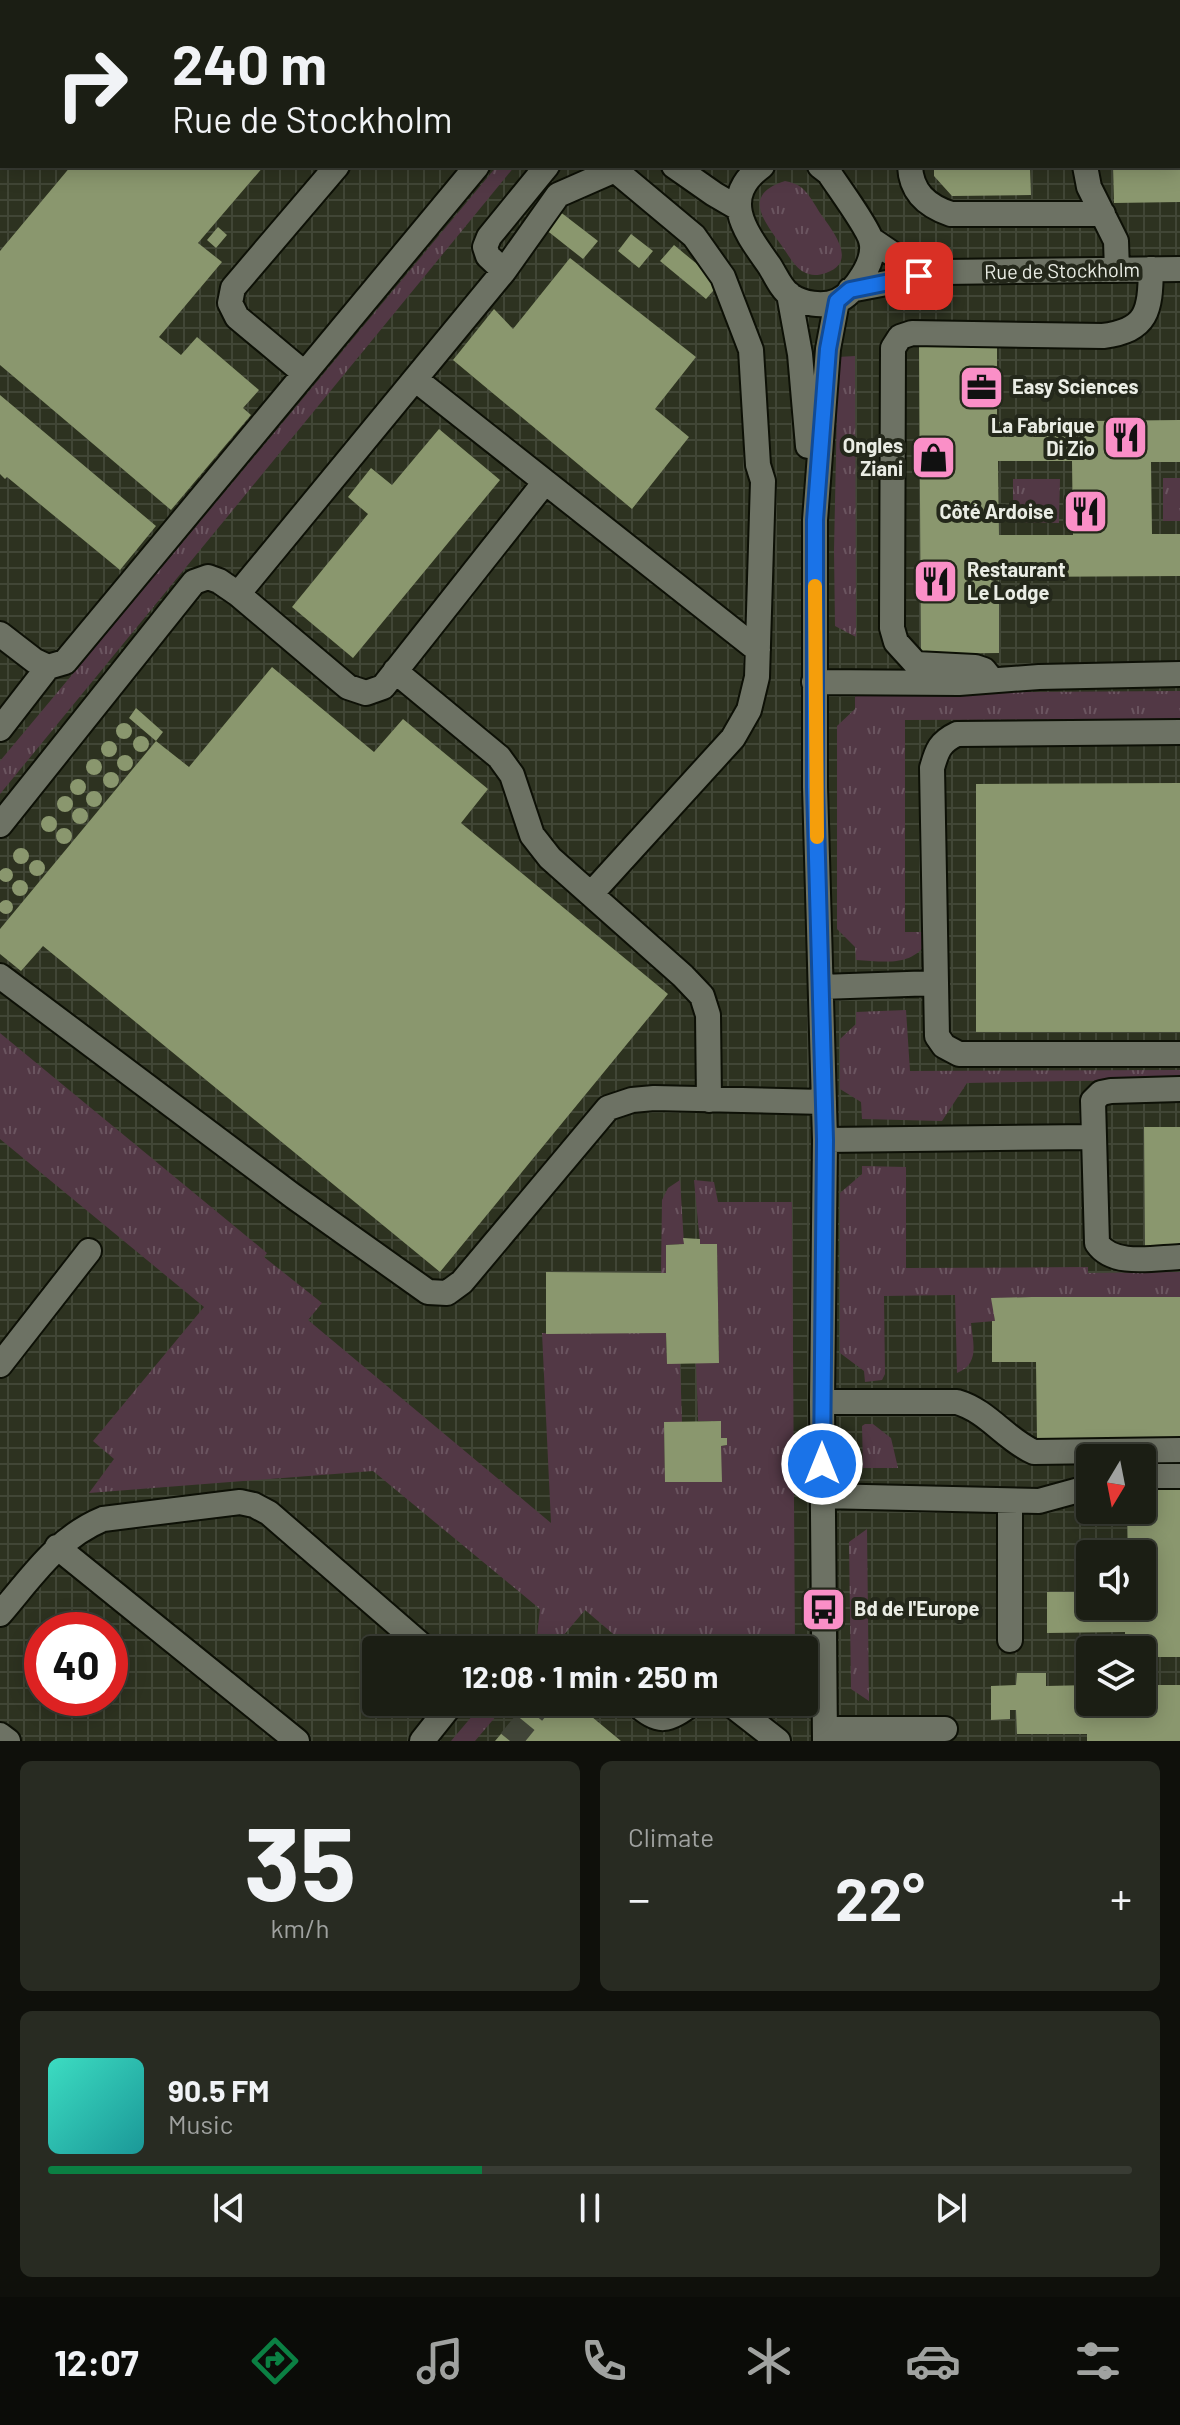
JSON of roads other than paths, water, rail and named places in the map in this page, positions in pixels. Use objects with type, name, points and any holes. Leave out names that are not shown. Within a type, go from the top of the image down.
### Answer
[{"type":"street","points":[[304,373],[237,317],[230,303],[233,288],[335,168]]},
{"type":"street","points":[[504,271],[488,256],[485,247],[489,237],[545,168]]},
{"type":"street","points":[[677,168],[738,208]]},
{"type":"street","points":[[759,168],[742,189],[738,208],[743,228],[789,294],[800,354],[815,520]]},
{"type":"street","points":[[826,168],[872,240],[871,255],[865,270],[844,295],[828,349],[815,520],[814,682],[825,1140],[822,1402],[825,1735],[945,1729]]},
{"type":"street","points":[[910,168],[911,181],[919,195],[934,209],[951,214],[1103,214]]},
{"type":"street","points":[[1085,168],[1089,187],[1116,241],[1117,270]]},
{"type":"street","points":[[0,729],[48,667],[65,662],[304,373],[464,170]]},
{"type":"street","points":[[238,594],[504,271],[558,195],[615,170],[694,236],[723,277],[751,350],[758,465],[763,481],[757,677],[749,710],[733,738],[591,894]]},
{"type":"street","name":"Rue de Stockholm","points":[[872,240],[900,259],[944,272]]},
{"type":"street","points":[[992,680],[984,670],[975,667],[916,664],[896,642],[892,628],[893,348],[900,337],[912,333],[1103,336],[1122,333],[1136,326],[1146,314],[1151,299],[1151,269]]},
{"type":"street","name":"Rue de Stockholm","points":[[789,294],[806,302],[821,304],[844,295],[944,272],[1180,269]]},
{"type":"street","points":[[415,379],[758,650]]},
{"type":"street","points":[[0,825],[194,582],[208,577],[238,594],[348,687],[366,693],[383,687],[545,482]]},
{"type":"street","points":[[0,634],[35,661],[48,667]]},
{"type":"street","points":[[395,671],[499,757],[512,775],[532,835],[550,858],[702,996],[708,1015],[709,1100]]},
{"type":"street","points":[[814,682],[959,683],[1180,674]]},
{"type":"street","points":[[1180,732],[957,734],[944,740],[937,750],[932,768],[937,1036],[944,1046],[959,1054],[1180,1054]]},
{"type":"street","points":[[0,976],[293,1196],[428,1292],[447,1293],[462,1282],[608,1108],[632,1100],[654,1098],[824,1102]]},
{"type":"street","points":[[821,987],[936,983]]},
{"type":"street","points":[[1180,1089],[1101,1093],[1093,1101],[1097,1243],[1104,1253],[1118,1258],[1180,1257]]},
{"type":"street","points":[[825,1140],[1094,1137]]},
{"type":"street","points":[[0,1365],[89,1251]]},
{"type":"street","points":[[822,1402],[957,1402],[975,1408],[1017,1445],[1034,1452],[1180,1450]]},
{"type":"street","points":[[1156,1476],[1180,1476]]},
{"type":"street","points":[[822,1496],[1039,1501],[1076,1491]]},
{"type":"street","points":[[1010,1501],[1010,1640]]},
{"type":"street","points":[[0,1614],[57,1547],[83,1527],[103,1519],[240,1502],[269,1513],[411,1636]]},
{"type":"street","points":[[57,1547],[297,1741]]},
{"type":"street","points":[[422,1741],[442,1716]]},
{"type":"street","points":[[652,1716],[671,1719],[675,1716]]},
{"type":"street","points":[[746,1716],[778,1741]]},
{"type":"street","points":[[0,1735],[8,1741]]},
{"type":"tunnel","points":[[510,1741],[531,1716]]},
{"type":"place","name":"Easy Sciences","points":[[981,387]]},
{"type":"place","name":"La Fabrique Di Zio","points":[[1126,438]]},
{"type":"place","name":"Ongles Ziani","points":[[934,457]]},
{"type":"place","name":"Côté Ardoise","points":[[1085,512]]},
{"type":"place","name":"Restaurant Le Lodge","points":[[936,581]]},
{"type":"place","name":"Bd de l'Europe","points":[[823,1609]]}]
